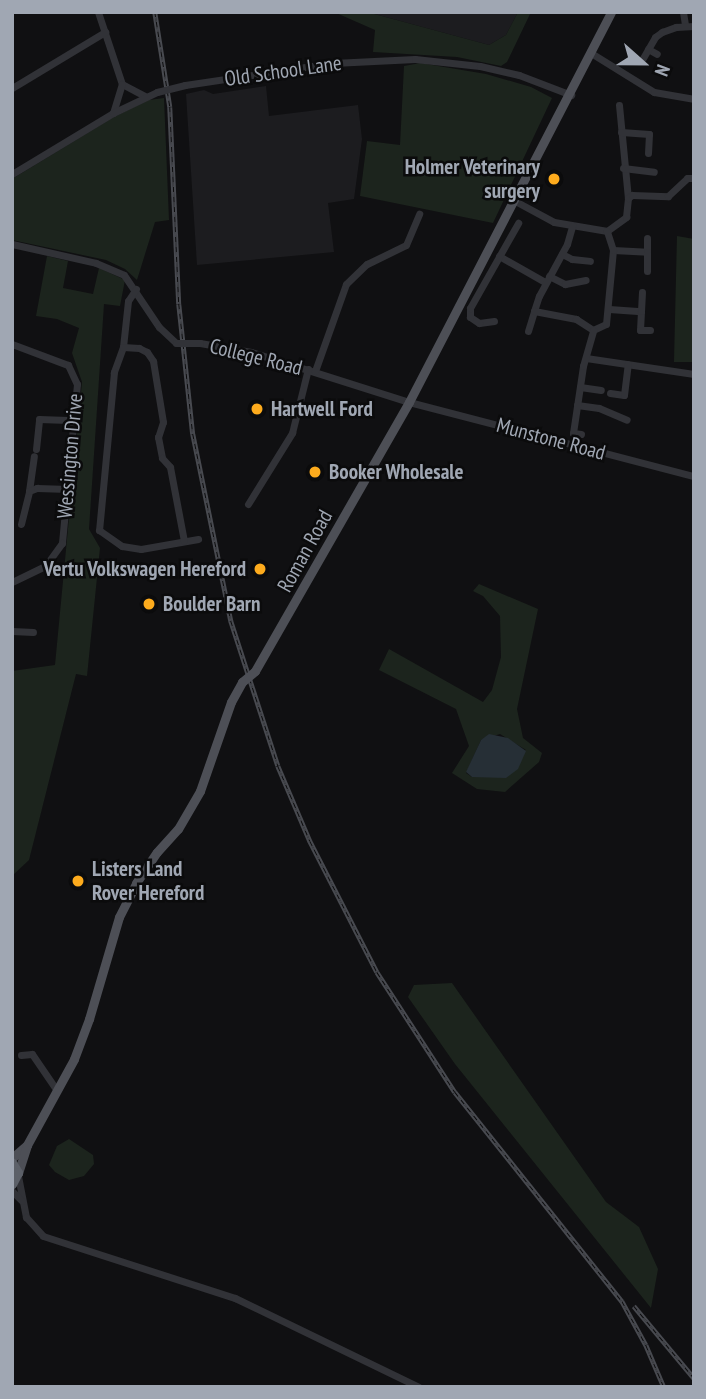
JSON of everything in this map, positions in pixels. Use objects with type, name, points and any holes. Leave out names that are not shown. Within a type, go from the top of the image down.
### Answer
[{"type":"main road","name":"Roman Road","points":[[14,1171],[74,1059],[89,1019],[119,917],[136,883],[157,852],[178,829],[200,791],[232,702],[243,682],[256,671],[409,402],[571,94],[611,12]]},
{"type":"main road","name":"Roman Road","points":[[14,1171],[27,1145]]},
{"type":"street","points":[[98,12],[122,84],[113,113]]},
{"type":"street","points":[[683,12],[685,25]]},
{"type":"street","points":[[643,58],[662,32],[685,25],[694,26]]},
{"type":"street","points":[[12,88],[105,32]]},
{"type":"street","points":[[648,49],[657,54]]},
{"type":"street","points":[[591,53],[654,92],[694,99]]},
{"type":"street","name":"Old School Lane","points":[[12,174],[145,96],[185,85],[332,63],[415,59],[480,66],[519,75],[571,94]]},
{"type":"street","points":[[122,84],[145,96]]},
{"type":"street","points":[[515,201],[554,222],[572,226],[607,231],[626,217],[628,198],[619,105]]},
{"type":"street","points":[[621,132],[649,134],[648,152]]},
{"type":"street","points":[[623,168],[654,172]]},
{"type":"street","points":[[628,198],[632,195],[668,196],[687,178],[694,178]]},
{"type":"street","points":[[248,504],[292,433],[311,370],[346,284],[367,264],[406,245],[419,214]]},
{"type":"street","points":[[494,321],[479,323],[470,317],[470,308],[518,223]]},
{"type":"street","points":[[528,331],[547,279],[562,254],[572,226]]},
{"type":"street","points":[[593,330],[606,324],[609,309],[612,250],[607,231]]},
{"type":"street","points":[[647,271],[648,238]]},
{"type":"street","name":"College Road","points":[[12,244],[104,265],[124,275],[136,289],[159,327],[176,343],[200,343],[251,352],[409,402]]},
{"type":"street","points":[[612,250],[647,251]]},
{"type":"street","points":[[562,254],[574,260],[590,261]]},
{"type":"street","points":[[499,256],[547,279],[565,284],[586,280]]},
{"type":"street","points":[[136,289],[128,301],[123,347],[114,372],[99,530],[122,547],[142,549],[198,538]]},
{"type":"street","points":[[642,292],[640,330],[650,330]]},
{"type":"street","points":[[609,309],[641,311]]},
{"type":"street","points":[[534,312],[576,319],[593,330]]},
{"type":"street","points":[[573,433],[593,330]]},
{"type":"street","name":"Wessington Drive","points":[[12,344],[68,365],[77,384],[62,543],[45,566],[12,582]]},
{"type":"street","points":[[123,347],[139,348],[147,352],[153,361],[163,422],[158,437],[162,458],[170,467],[184,541]]},
{"type":"street","points":[[585,362],[628,364],[694,374]]},
{"type":"street","points":[[610,393],[624,395],[628,364]]},
{"type":"street","points":[[580,387],[601,390]]},
{"type":"street","name":"Munstone Road","points":[[409,402],[694,476]]},
{"type":"street","points":[[577,405],[599,408],[627,420]]},
{"type":"street","points":[[21,524],[40,419],[75,419]]},
{"type":"street","points":[[29,491],[37,488],[68,489]]},
{"type":"street","points":[[12,631],[33,632]]},
{"type":"street","points":[[21,1055],[33,1054],[56,1089]]},
{"type":"street","points":[[14,1171],[26,1217],[43,1236],[235,1298],[419,1387]]},
{"type":"street","points":[[12,1191],[22,1201]]},
{"type":"shaded area","points":[[334,12],[367,12],[489,45],[506,35],[518,12],[531,12],[507,62],[501,66],[457,57],[373,52],[375,30]]},
{"type":"shaded area","points":[[367,12],[518,12],[506,35],[489,45]]},
{"type":"shaded area","points":[[420,63],[486,74],[531,87],[552,98],[493,223],[360,196],[367,141],[400,145],[404,66]]},
{"type":"shaded area","points":[[266,86],[269,116],[358,105],[362,139],[354,199],[328,203],[334,252],[197,265],[186,94],[204,90],[213,94]]},
{"type":"shaded area","points":[[164,98],[169,220],[155,222],[137,280],[125,269],[106,260],[12,240],[12,179],[114,117],[149,100]]},
{"type":"shaded area","points":[[677,236],[694,239],[694,362],[674,362]]},
{"type":"shaded area","points":[[47,256],[68,261],[63,288],[93,294],[99,268],[125,280],[120,306],[104,304],[89,529],[100,548],[87,676],[76,674],[29,860],[12,876],[12,671],[55,665],[82,382],[72,353],[79,328],[57,319],[36,316]]},
{"type":"shaded area","points":[[479,584],[538,609],[517,709],[523,738],[542,753],[539,762],[505,792],[477,789],[452,773],[469,746],[456,709],[379,670],[389,649],[483,702],[492,690],[501,657],[500,616],[483,596],[473,591]],"holes":[[[500,734],[526,750],[472,777],[466,773],[481,740]]]},
{"type":"shaded area","points":[[489,734],[508,738],[526,751],[518,769],[506,778],[472,777],[466,772],[481,740]]},
{"type":"shaded area","points":[[452,983],[606,1202],[639,1227],[658,1269],[651,1308],[455,1064],[408,997],[414,985]]},
{"type":"shaded area","points":[[69,1139],[93,1155],[94,1164],[84,1176],[69,1180],[49,1165],[57,1146]]},
{"type":"railway","points":[[155,12],[170,107],[179,304],[193,434],[231,621],[278,766],[310,841],[377,972],[455,1092],[622,1301],[646,1345],[664,1387]]},
{"type":"railway","points":[[634,1306],[694,1378]]},
{"type":"place","name":"Holmer Veterinary surgery","points":[[554,179]]},
{"type":"place","name":"Hartwell Ford","points":[[257,409]]},
{"type":"place","name":"Booker Wholesale","points":[[315,472]]},
{"type":"place","name":"Vertu Volkswagen Hereford","points":[[260,569]]},
{"type":"place","name":"Boulder Barn","points":[[149,604]]},
{"type":"place","name":"Listers Land Rover Hereford","points":[[78,881]]}]
